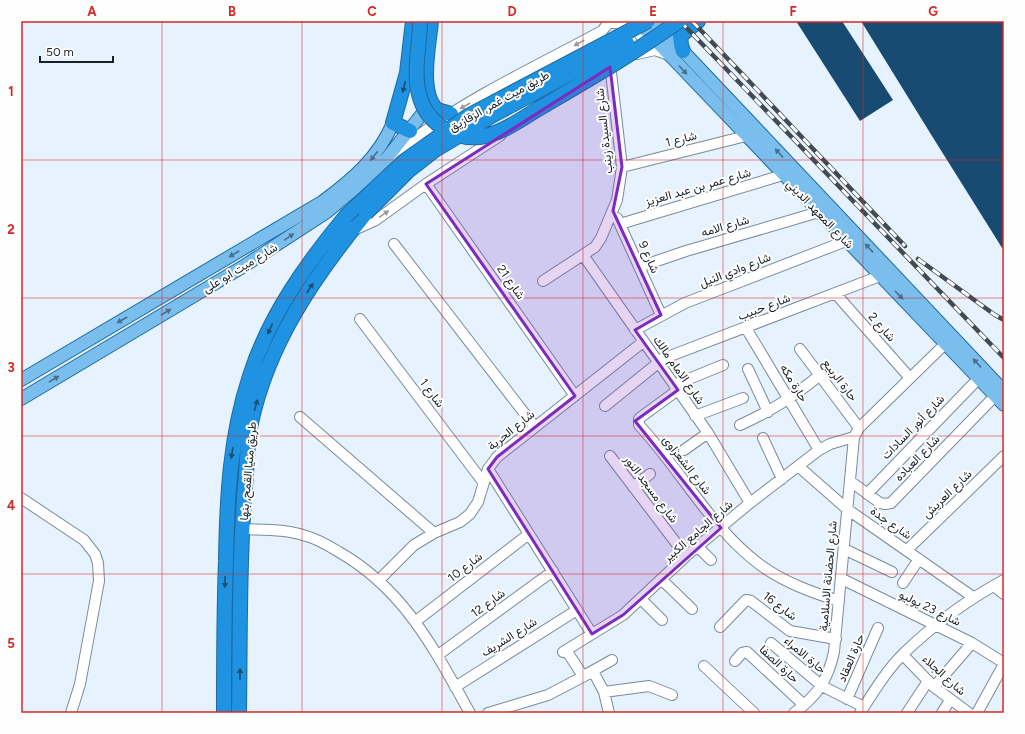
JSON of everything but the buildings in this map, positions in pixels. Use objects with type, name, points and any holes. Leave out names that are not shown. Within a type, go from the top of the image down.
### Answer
[{"type":"highway","points":[[410,131],[393,123],[407,72],[413,21]]},
{"type":"highway","points":[[420,21],[416,76],[418,93],[423,106],[433,120],[445,130],[459,136],[474,137],[493,133],[512,124],[617,62],[679,21]]},
{"type":"highway","points":[[431,21],[426,77],[431,102],[440,112],[451,114]]},
{"type":"highway","name":"طريق ميت غمر, الزقازيق","points":[[346,216],[402,162],[468,116],[649,21]]},
{"type":"highway","name":"طريق ميت غمر, الزقازيق","points":[[366,213],[408,171],[446,143],[493,115],[667,21]]},
{"type":"highway","points":[[676,54],[681,45],[680,36],[698,21]]},
{"type":"highway","name":"طريق منيا القمح, بنها","points":[[239,713],[243,529],[251,424],[261,387],[286,325],[339,245],[366,213]]},
{"type":"highway","name":"طريق منيا القمح, بنها","points":[[224,713],[227,502],[236,426],[252,369],[290,291],[325,242],[346,216]]},
{"type":"highway","points":[[227,502],[244,505]]},
{"type":"main road","name":"شارع المعهد الديني","points":[[637,21],[676,54],[1000,394],[1004,405]]},
{"type":"main road","name":"شارع المعهد الديني","points":[[649,21],[746,136],[978,379],[1000,394]]},
{"type":"main road","name":"شارع ميت ابو على","points":[[21,399],[249,263],[327,212],[359,185],[387,158],[410,131],[431,102]]},
{"type":"main road","name":"شارع ميت ابو على","points":[[21,380],[322,202],[363,169],[372,159],[381,148],[393,123]]},
{"type":"street","points":[[325,242],[332,222],[407,146],[451,114],[602,31],[610,22],[627,24],[637,30],[643,40],[646,51]]},
{"type":"street","points":[[350,232],[376,220],[426,184],[610,64],[646,51],[660,51],[676,54]]},
{"type":"street","name":"شارع السيدة زينب","points":[[543,281],[583,255],[598,242],[613,211],[620,189],[622,167],[610,64]]},
{"type":"street","name":"شارع 1","points":[[622,167],[746,136]]},
{"type":"street","name":"شارع عمر بن عبد العزيز","points":[[620,224],[783,175]]},
{"type":"street","name":"شارع 21","points":[[426,184],[575,396]]},
{"type":"street","name":"شارع 9","points":[[613,211],[661,315]]},
{"type":"street","name":"شارع الامه","points":[[639,267],[686,251],[819,212]]},
{"type":"street","name":"شارع وادي النيل","points":[[635,330],[661,315],[709,293],[846,241]]},
{"type":"street","points":[[394,244],[535,427]]},
{"type":"street","name":"شارع الامام مالك","points":[[583,255],[708,433],[750,503]]},
{"type":"street","name":"شارع حبيب","points":[[605,406],[658,362],[880,276]]},
{"type":"street","name":"شارع 2","points":[[835,293],[910,378]]},
{"type":"street","name":"شارع 1","points":[[360,319],[483,482]]},
{"type":"street","name":"حارة مكه","points":[[746,328],[819,450]]},
{"type":"street","name":"شارع الحرية","points":[[379,580],[414,545],[434,533],[460,522],[470,514],[478,502],[488,470],[498,457],[643,342]]},
{"type":"street","name":"شارع الجامع الكبير","points":[[585,675],[565,651],[623,615],[686,556],[750,503],[819,450],[856,432],[945,344]]},
{"type":"street","name":"حارة الربيع","points":[[800,349],[820,376],[856,432]]},
{"type":"street","points":[[676,388],[723,365]]},
{"type":"street","points":[[748,369],[768,412]]},
{"type":"street","points":[[740,425],[768,412],[788,400],[820,376]]},
{"type":"street","name":"شارع أنور السادات","points":[[867,494],[978,379]]},
{"type":"street","name":"شارع الشعراوى","points":[[676,388],[641,417],[639,419],[639,425],[721,528],[759,564],[811,592],[839,601]]},
{"type":"street","name":"شارع العباده","points":[[850,481],[880,503],[891,503],[1000,394]]},
{"type":"street","points":[[696,416],[744,398]]},
{"type":"street","points":[[300,417],[434,533]]},
{"type":"street","name":"شارع الحضانة الاسلامية","points":[[794,713],[822,686],[831,665],[836,639],[847,509],[856,432]]},
{"type":"street","points":[[684,450],[708,433]]},
{"type":"street","points":[[763,438],[782,479]]},
{"type":"street","name":"شارع مسجد النور","points":[[610,456],[686,556]]},
{"type":"street","name":"شارع العريش","points":[[907,550],[1004,456]]},
{"type":"street","name":"شارع جدة","points":[[798,466],[847,509],[973,597]]},
{"type":"street","points":[[488,470],[592,634]]},
{"type":"street","points":[[633,488],[650,474]]},
{"type":"street","points":[[21,498],[84,540],[95,554],[98,563],[99,581],[80,684],[71,713]]},
{"type":"street","points":[[243,529],[282,530],[308,536],[352,560],[379,580],[416,621],[438,656],[470,713]]},
{"type":"street","name":"شارع 10","points":[[416,621],[530,534]]},
{"type":"street","points":[[698,547],[711,560]]},
{"type":"street","points":[[844,549],[892,572]]},
{"type":"street","points":[[904,583],[919,559]]},
{"type":"street","name":"شارع 12","points":[[438,656],[553,571]]},
{"type":"street","name":"شارع 23 يوليو","points":[[842,579],[972,643],[1004,664]]},
{"type":"street","points":[[662,580],[692,609]]},
{"type":"street","points":[[862,710],[882,679],[903,655],[937,625],[973,597],[1004,580]]},
{"type":"street","points":[[994,586],[1004,594]]},
{"type":"street","points":[[641,599],[662,620]]},
{"type":"street","name":"شارع 16","points":[[720,627],[746,600],[751,601],[790,631],[836,639]]},
{"type":"street","name":"شارع الشريف","points":[[455,687],[577,610]]},
{"type":"street","name":"حارة العقاد","points":[[848,699],[878,628]]},
{"type":"street","name":"حارة الامراء","points":[[771,643],[822,686],[848,699],[862,710]]},
{"type":"street","points":[[907,713],[931,684],[972,643]]},
{"type":"street","name":"حارة الصفا","points":[[735,661],[742,653],[747,652],[804,705]]},
{"type":"street","name":"شارع الجلاء","points":[[903,655],[931,684],[969,713]]},
{"type":"street","points":[[488,713],[548,695],[612,660]]},
{"type":"street","points":[[977,713],[1004,664]]},
{"type":"street","points":[[704,666],[754,713]]},
{"type":"street","points":[[585,675],[595,675],[604,692],[609,713]]},
{"type":"street","points":[[604,692],[649,686],[672,695]]},
{"type":"street","points":[[942,713],[950,700]]},
{"type":"highlighted area","points":[[610,67],[622,167],[613,211],[661,315],[635,330],[678,390],[635,421],[721,528],[623,615],[592,634],[488,469],[497,457],[575,396],[426,184]]},
{"type":"railway","points":[[680,21],[1004,358]]},
{"type":"railway","points":[[692,21],[905,246]]},
{"type":"railway","points":[[918,259],[1004,320]]}]
